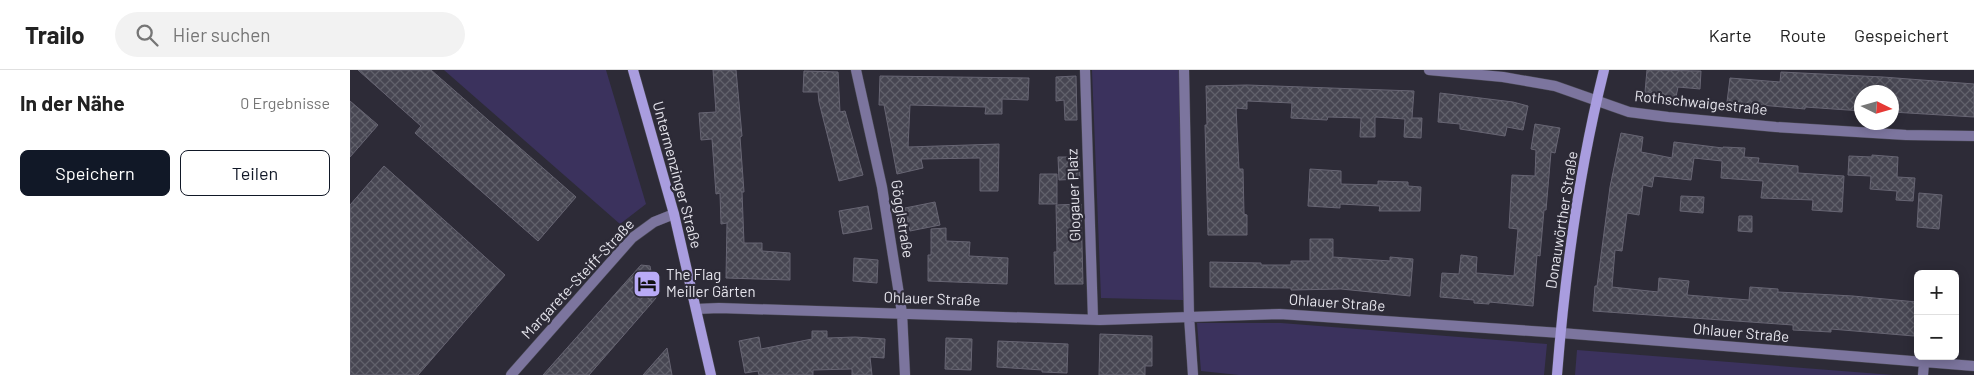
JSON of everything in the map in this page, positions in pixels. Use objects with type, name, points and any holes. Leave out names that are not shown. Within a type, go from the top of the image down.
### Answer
[{"type":"street","name":"Untermenzinger Straße","points":[[633,70],[674,214],[711,375]]},
{"type":"street","name":"Gögglstraße","points":[[856,70],[882,187],[902,313],[905,375]]},
{"type":"street","name":"Glogauer Platz","points":[[1085,70],[1093,319]]},
{"type":"street","points":[[1184,70],[1189,316],[1193,375]]},
{"type":"street","name":"Rothschwaigestraße","points":[[1429,70],[1503,77],[1555,86],[1629,112],[1677,118],[1776,127],[1974,136]]},
{"type":"street","name":"Donauwörther Straße","points":[[1556,375],[1573,223],[1596,101],[1604,70]]},
{"type":"street","name":"Margarete-Steiff-Straße","points":[[511,375],[632,238],[654,222],[674,214]]},
{"type":"street","name":"Ohlauer Straße","points":[[696,309],[719,308],[1093,319],[1280,314],[1561,333],[1974,366]]},
{"type":"street","points":[[1923,375],[1924,363]]},
{"type":"shaded area","points":[[444,70],[606,70],[646,204],[620,224]]},
{"type":"shaded area","points":[[1092,70],[1179,70],[1183,300],[1101,298]]},
{"type":"shaded area","points":[[1197,323],[1281,323],[1547,344],[1544,375],[1239,375],[1201,371]]},
{"type":"shaded area","points":[[1577,350],[1893,375],[1575,375]]},
{"type":"building","points":[[358,70],[431,70],[576,197],[538,241],[415,133],[421,126]]},
{"type":"building","points":[[713,70],[736,70],[742,136],[740,137],[744,192],[742,192],[744,243],[762,243],[762,251],[790,253],[790,280],[726,278],[727,223],[721,224],[720,193],[716,194],[712,139],[701,140],[699,113],[716,112]]},
{"type":"building","points":[[1647,70],[1701,71],[1700,89],[1678,87],[1676,97],[1645,92]]},
{"type":"building","points":[[804,71],[838,72],[840,112],[845,111],[863,175],[839,181],[818,92],[803,92]]},
{"type":"building","points":[[1781,72],[1974,84],[1974,117],[1899,112],[1899,85],[1854,85],[1854,110],[1805,107],[1805,109],[1727,102],[1730,78],[1780,82]]},
{"type":"building","points":[[880,76],[1029,78],[1028,100],[1002,99],[1002,114],[985,114],[986,107],[910,105],[908,147],[999,144],[998,191],[980,191],[980,158],[921,159],[923,168],[897,174],[884,105],[879,105]]},
{"type":"building","points":[[1076,76],[1077,120],[1065,120],[1064,100],[1056,101],[1056,77]]},
{"type":"building","points":[[1247,85],[1414,91],[1412,118],[1422,118],[1421,138],[1404,137],[1405,119],[1375,117],[1375,137],[1360,137],[1361,118],[1328,117],[1327,120],[1291,118],[1292,103],[1247,101],[1247,109],[1236,108],[1239,169],[1243,169],[1244,214],[1247,215],[1247,235],[1208,235],[1205,125],[1207,125],[1206,86]]},
{"type":"building","points":[[1440,93],[1513,102],[1528,106],[1523,130],[1507,127],[1505,136],[1460,129],[1460,124],[1438,122]]},
{"type":"building","points":[[350,101],[378,125],[350,157]]},
{"type":"building","points":[[1535,124],[1560,128],[1555,153],[1551,152],[1540,256],[1537,255],[1533,306],[1489,302],[1489,304],[1474,303],[1474,300],[1440,297],[1442,273],[1459,274],[1461,255],[1477,257],[1476,273],[1514,276],[1518,229],[1509,228],[1512,175],[1535,176],[1536,150],[1531,149]]},
{"type":"building","points":[[1621,133],[1643,137],[1641,152],[1672,158],[1674,142],[1723,148],[1745,148],[1744,157],[1759,158],[1758,163],[1798,166],[1798,173],[1844,176],[1842,212],[1812,210],[1813,200],[1761,198],[1763,181],[1721,178],[1722,161],[1694,158],[1691,180],[1654,176],[1652,187],[1643,185],[1639,215],[1627,213],[1622,251],[1615,250],[1612,287],[1658,292],[1659,278],[1689,281],[1687,295],[1749,300],[1750,287],[1778,289],[1778,292],[1914,302],[1914,336],[1831,329],[1831,332],[1793,330],[1793,325],[1593,311],[1610,187]]},
{"type":"building","points":[[1872,155],[1898,157],[1897,177],[1915,178],[1913,201],[1896,200],[1897,191],[1870,189],[1871,176],[1848,175],[1849,156],[1872,157]]},
{"type":"building","points":[[1058,157],[1079,157],[1080,179],[1059,180]]},
{"type":"building","points":[[384,166],[505,275],[418,375],[350,375],[350,205]]},
{"type":"building","points":[[1310,169],[1341,171],[1341,184],[1378,185],[1378,181],[1408,182],[1408,186],[1421,187],[1420,211],[1379,211],[1380,206],[1340,204],[1340,208],[1308,206]]},
{"type":"building","points":[[1040,174],[1057,174],[1057,204],[1039,204]]},
{"type":"building","points":[[1919,193],[1942,195],[1939,229],[1917,227]]},
{"type":"building","points":[[1681,196],[1704,197],[1703,213],[1680,211]]},
{"type":"building","points":[[935,202],[940,225],[910,231],[905,208]]},
{"type":"building","points":[[1081,204],[1083,284],[1055,284],[1054,252],[1057,252],[1056,205]]},
{"type":"building","points":[[868,206],[872,229],[843,234],[839,211]]},
{"type":"building","points":[[1739,216],[1752,216],[1752,232],[1738,231]]},
{"type":"building","points":[[946,228],[946,241],[970,242],[969,256],[1008,258],[1007,284],[928,281],[931,229]]},
{"type":"building","points":[[1310,239],[1333,239],[1333,257],[1390,261],[1390,257],[1413,259],[1410,296],[1341,289],[1291,290],[1291,288],[1210,287],[1210,262],[1291,265],[1291,261],[1310,261]]},
{"type":"building","points":[[854,258],[878,260],[877,283],[853,281]]},
{"type":"building","points":[[641,265],[650,266],[656,298],[589,375],[543,375]]},
{"type":"building","points":[[812,331],[827,331],[827,338],[885,339],[884,358],[870,357],[872,375],[852,375],[852,369],[813,370],[813,375],[759,375],[758,371],[745,373],[739,341],[759,337],[761,349],[812,339]]},
{"type":"building","points":[[1100,334],[1152,336],[1152,366],[1145,366],[1145,375],[1099,375]]},
{"type":"building","points":[[946,338],[972,339],[971,370],[945,369]]},
{"type":"building","points":[[998,341],[1068,344],[1067,373],[997,367]]},
{"type":"building","points":[[667,348],[672,375],[643,375]]},
{"type":"place","name":"The Flag Meiller Gärten","points":[[647,284]]}]
